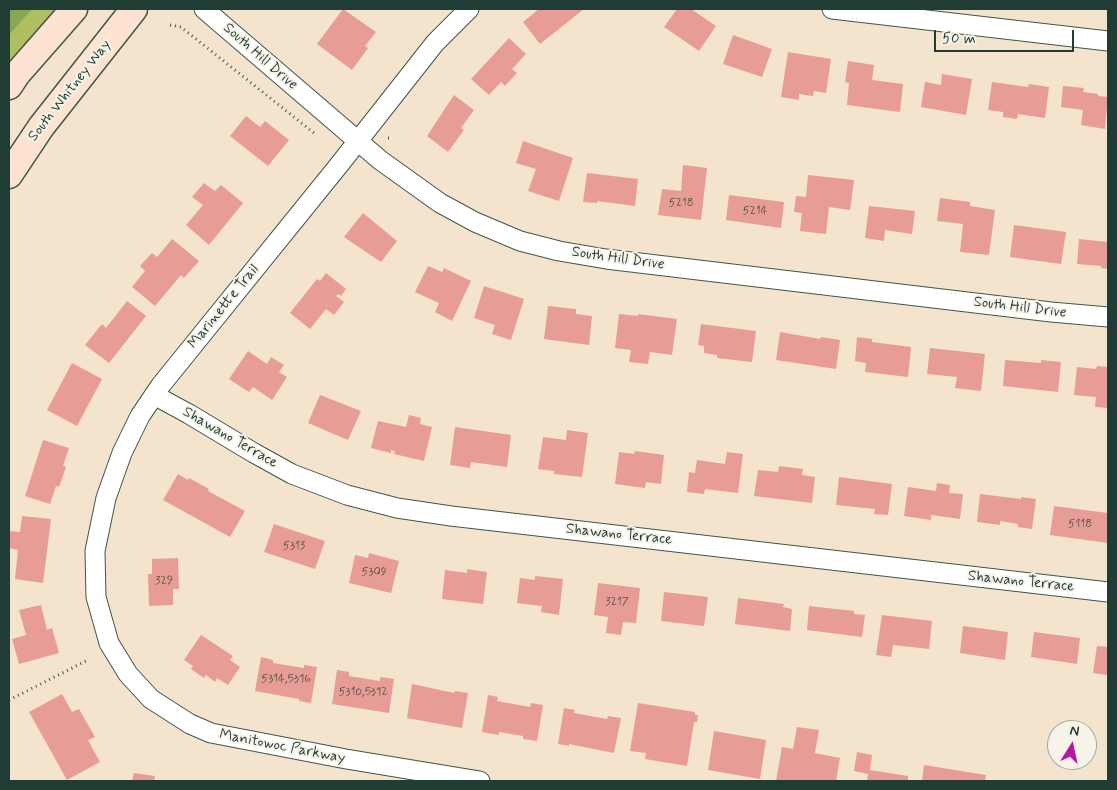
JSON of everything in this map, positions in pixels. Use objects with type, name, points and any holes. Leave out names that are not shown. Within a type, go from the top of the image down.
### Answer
[{"type":"main road","points":[[9,86],[17,74],[74,9]]},
{"type":"main road","name":"South Whitney Way","points":[[9,174],[40,127],[134,9]]},
{"type":"street","name":"South Hill Drive","points":[[204,9],[380,160],[440,203],[475,222],[520,241],[606,260],[1108,317]]},
{"type":"street","name":"Marinette Trail","points":[[115,653],[109,643],[96,597],[95,551],[106,498],[122,453],[140,416],[192,344],[339,165],[435,43],[469,9]]},
{"type":"street","points":[[832,9],[1108,41]]},
{"type":"street","name":"Shawano Terrace","points":[[154,395],[292,474],[347,495],[397,508],[567,530],[1108,592]]},
{"type":"street","name":"Manitowoc Parkway","points":[[115,653],[128,674],[151,698],[190,724],[211,734],[480,781]]},
{"type":"path","points":[[170,25],[181,27],[314,133]]},
{"type":"path","points":[[9,700],[88,660]]},
{"type":"green space","points":[[9,9],[74,9],[9,86]]},
{"type":"green space","points":[[9,9],[32,9],[9,35]]},
{"type":"building","points":[[343,9],[376,32],[365,46],[368,48],[352,70],[317,44]]},
{"type":"building","points":[[539,9],[584,9],[540,44],[523,22]]},
{"type":"building","points":[[677,9],[691,9],[716,26],[699,51],[664,27]]},
{"type":"building","points":[[733,35],[772,49],[762,77],[723,64]]},
{"type":"building","points":[[509,38],[526,54],[512,69],[517,73],[505,86],[501,82],[489,95],[471,79]]},
{"type":"building","points":[[788,52],[831,59],[826,93],[814,91],[813,96],[799,94],[799,100],[781,97]]},
{"type":"building","points":[[848,61],[874,65],[872,80],[903,84],[900,112],[847,105],[849,83],[845,82]]},
{"type":"building","points":[[942,74],[972,79],[966,115],[921,107],[925,82],[941,85]]},
{"type":"building","points":[[992,82],[1028,87],[1029,84],[1049,87],[1045,118],[1018,114],[1017,119],[1003,117],[1003,112],[988,110]]},
{"type":"building","points":[[1063,86],[1084,88],[1083,92],[1108,97],[1105,129],[1081,125],[1083,110],[1061,107]]},
{"type":"building","points":[[454,95],[474,110],[461,128],[464,130],[448,152],[427,136]]},
{"type":"building","points":[[246,116],[260,127],[265,121],[289,140],[268,166],[230,136]]},
{"type":"building","points":[[523,141],[573,158],[559,201],[528,191],[536,169],[516,163]]},
{"type":"building","points":[[683,165],[707,168],[701,220],[658,215],[662,189],[681,191]]},
{"type":"building","points":[[587,173],[638,179],[635,206],[597,201],[597,203],[583,202]]},
{"type":"building","points":[[808,175],[854,180],[850,210],[829,207],[826,234],[800,231],[802,213],[794,212],[796,196],[806,197]]},
{"type":"building","points":[[204,183],[215,191],[221,185],[243,203],[209,245],[186,225],[203,205],[192,197]]},
{"type":"building","points":[[729,195],[784,202],[781,228],[726,220]]},
{"type":"building","points":[[940,198],[970,202],[970,206],[995,210],[989,255],[960,252],[963,224],[937,221]]},
{"type":"building","points":[[869,206],[915,211],[912,234],[885,230],[884,241],[865,238]]},
{"type":"building","points":[[363,213],[397,241],[381,262],[344,237]]},
{"type":"building","points":[[1014,225],[1066,232],[1061,264],[1010,257]]},
{"type":"building","points":[[172,239],[199,261],[184,278],[181,275],[155,306],[132,287],[145,271],[140,266],[152,253],[157,257]]},
{"type":"building","points":[[1079,239],[1108,242],[1108,269],[1101,268],[1101,266],[1077,264]]},
{"type":"building","points":[[428,266],[442,272],[444,268],[471,281],[452,321],[435,312],[439,303],[415,292]]},
{"type":"building","points":[[326,273],[346,289],[341,296],[339,294],[336,296],[344,302],[334,315],[326,309],[310,329],[290,313],[317,279],[320,281]]},
{"type":"building","points":[[484,286],[524,299],[511,340],[492,334],[495,325],[474,318]]},
{"type":"building","points":[[127,301],[146,316],[109,363],[85,345],[102,324],[106,328]]},
{"type":"building","points":[[548,306],[576,309],[576,314],[592,316],[589,345],[544,339]]},
{"type":"building","points":[[619,314],[638,316],[638,314],[677,319],[672,355],[650,352],[648,364],[629,362],[631,350],[615,348]]},
{"type":"building","points":[[701,324],[756,331],[752,362],[717,358],[717,355],[704,353],[704,346],[698,345]]},
{"type":"building","points":[[780,332],[820,339],[821,337],[840,340],[836,369],[776,360]]},
{"type":"building","points":[[857,337],[872,339],[872,342],[911,347],[908,377],[865,372],[866,363],[855,361]]},
{"type":"building","points":[[930,348],[985,354],[981,391],[955,388],[957,377],[927,374]]},
{"type":"building","points":[[248,351],[267,364],[271,357],[284,365],[279,372],[287,377],[272,400],[253,387],[249,392],[229,379]]},
{"type":"building","points":[[1005,360],[1041,363],[1041,360],[1061,362],[1058,392],[1003,386]]},
{"type":"building","points":[[72,363],[102,379],[77,426],[47,410]]},
{"type":"building","points":[[1097,366],[1108,367],[1108,408],[1095,407],[1096,397],[1074,395],[1077,367],[1096,369]]},
{"type":"building","points":[[320,395],[361,411],[348,440],[308,423]]},
{"type":"building","points":[[409,415],[421,418],[420,424],[432,427],[424,461],[394,454],[395,451],[391,450],[391,453],[371,448],[378,421],[406,427]]},
{"type":"building","points":[[455,427],[511,435],[507,467],[471,462],[470,468],[450,465]]},
{"type":"building","points":[[567,430],[588,433],[582,477],[554,474],[554,471],[538,469],[543,437],[566,440]]},
{"type":"building","points":[[43,440],[69,448],[63,466],[66,467],[59,487],[56,486],[50,504],[25,496]]},
{"type":"building","points":[[635,451],[664,455],[661,484],[646,482],[645,488],[615,484],[619,452],[634,454]]},
{"type":"building","points":[[727,452],[743,454],[738,493],[705,489],[704,494],[687,492],[689,472],[695,473],[697,460],[725,464]]},
{"type":"building","points":[[779,466],[803,469],[802,475],[815,477],[812,503],[754,496],[758,470],[778,472]]},
{"type":"building","points":[[178,474],[209,489],[208,491],[245,511],[230,537],[163,500]]},
{"type":"building","points":[[839,477],[892,484],[888,515],[874,514],[875,509],[836,505]]},
{"type":"building","points":[[937,483],[950,485],[949,493],[963,494],[960,519],[931,515],[931,520],[904,516],[908,487],[936,491]]},
{"type":"building","points":[[980,494],[1036,499],[1032,529],[1000,521],[1000,525],[977,522]]},
{"type":"building","points":[[1054,506],[1108,513],[1108,543],[1050,535]]},
{"type":"building","points":[[22,516],[51,519],[43,583],[15,579],[18,550],[9,548],[9,531],[20,532]]},
{"type":"building","points":[[274,524],[325,541],[315,569],[264,552]]},
{"type":"building","points":[[369,553],[399,561],[391,593],[349,583],[355,555],[368,558]]},
{"type":"building","points":[[178,558],[179,589],[173,589],[173,605],[149,606],[148,574],[152,574],[152,559]]},
{"type":"building","points":[[467,569],[487,572],[483,604],[442,599],[445,570],[467,573]]},
{"type":"building","points":[[535,576],[563,579],[559,615],[541,612],[542,606],[517,603],[520,578],[535,580]]},
{"type":"building","points":[[598,583],[640,588],[636,623],[623,622],[621,635],[606,633],[608,617],[594,615]]},
{"type":"building","points":[[664,592],[708,597],[704,626],[661,621]]},
{"type":"building","points":[[738,598],[784,604],[783,607],[792,609],[790,631],[735,624]]},
{"type":"building","points":[[41,605],[47,630],[52,628],[59,653],[19,664],[12,639],[26,635],[19,610]]},
{"type":"building","points":[[809,606],[854,611],[854,614],[865,615],[862,637],[807,630]]},
{"type":"building","points":[[882,615],[932,621],[929,649],[893,645],[891,657],[876,655]]},
{"type":"building","points":[[963,626],[1008,632],[1005,660],[960,653]]},
{"type":"building","points":[[1034,632],[1080,638],[1077,664],[1031,657]]},
{"type":"building","points":[[201,635],[233,656],[230,660],[240,667],[228,685],[217,678],[215,682],[206,675],[204,678],[191,669],[193,666],[184,660]]},
{"type":"building","points":[[1097,646],[1108,647],[1108,675],[1093,673]]},
{"type":"building","points":[[261,657],[273,660],[273,663],[304,668],[304,665],[317,667],[311,703],[255,691]]},
{"type":"building","points":[[337,670],[349,672],[349,676],[380,681],[380,677],[394,679],[389,713],[332,704]]},
{"type":"building","points":[[412,684],[454,693],[455,691],[468,693],[462,728],[407,718]]},
{"type":"building","points":[[62,694],[72,712],[79,709],[95,737],[88,740],[100,762],[67,780],[29,712]]},
{"type":"building","points":[[488,695],[498,697],[497,701],[530,707],[531,703],[543,705],[537,741],[523,739],[523,736],[499,732],[499,735],[482,732]]},
{"type":"building","points":[[638,703],[695,712],[695,715],[698,715],[697,722],[694,722],[687,766],[645,759],[646,753],[630,751]]},
{"type":"building","points":[[564,708],[575,710],[574,713],[607,719],[608,716],[621,718],[614,753],[569,744],[569,746],[558,744]]},
{"type":"building","points":[[797,727],[819,730],[815,753],[840,758],[836,781],[776,781],[782,747],[793,749]]},
{"type":"building","points":[[714,731],[766,740],[760,779],[708,770]]},
{"type":"building","points":[[857,752],[872,755],[870,770],[908,776],[908,781],[867,781],[868,774],[854,771]]},
{"type":"building","points":[[924,765],[986,775],[985,781],[922,781]]},
{"type":"building","points":[[134,773],[155,776],[154,781],[132,781]]}]
